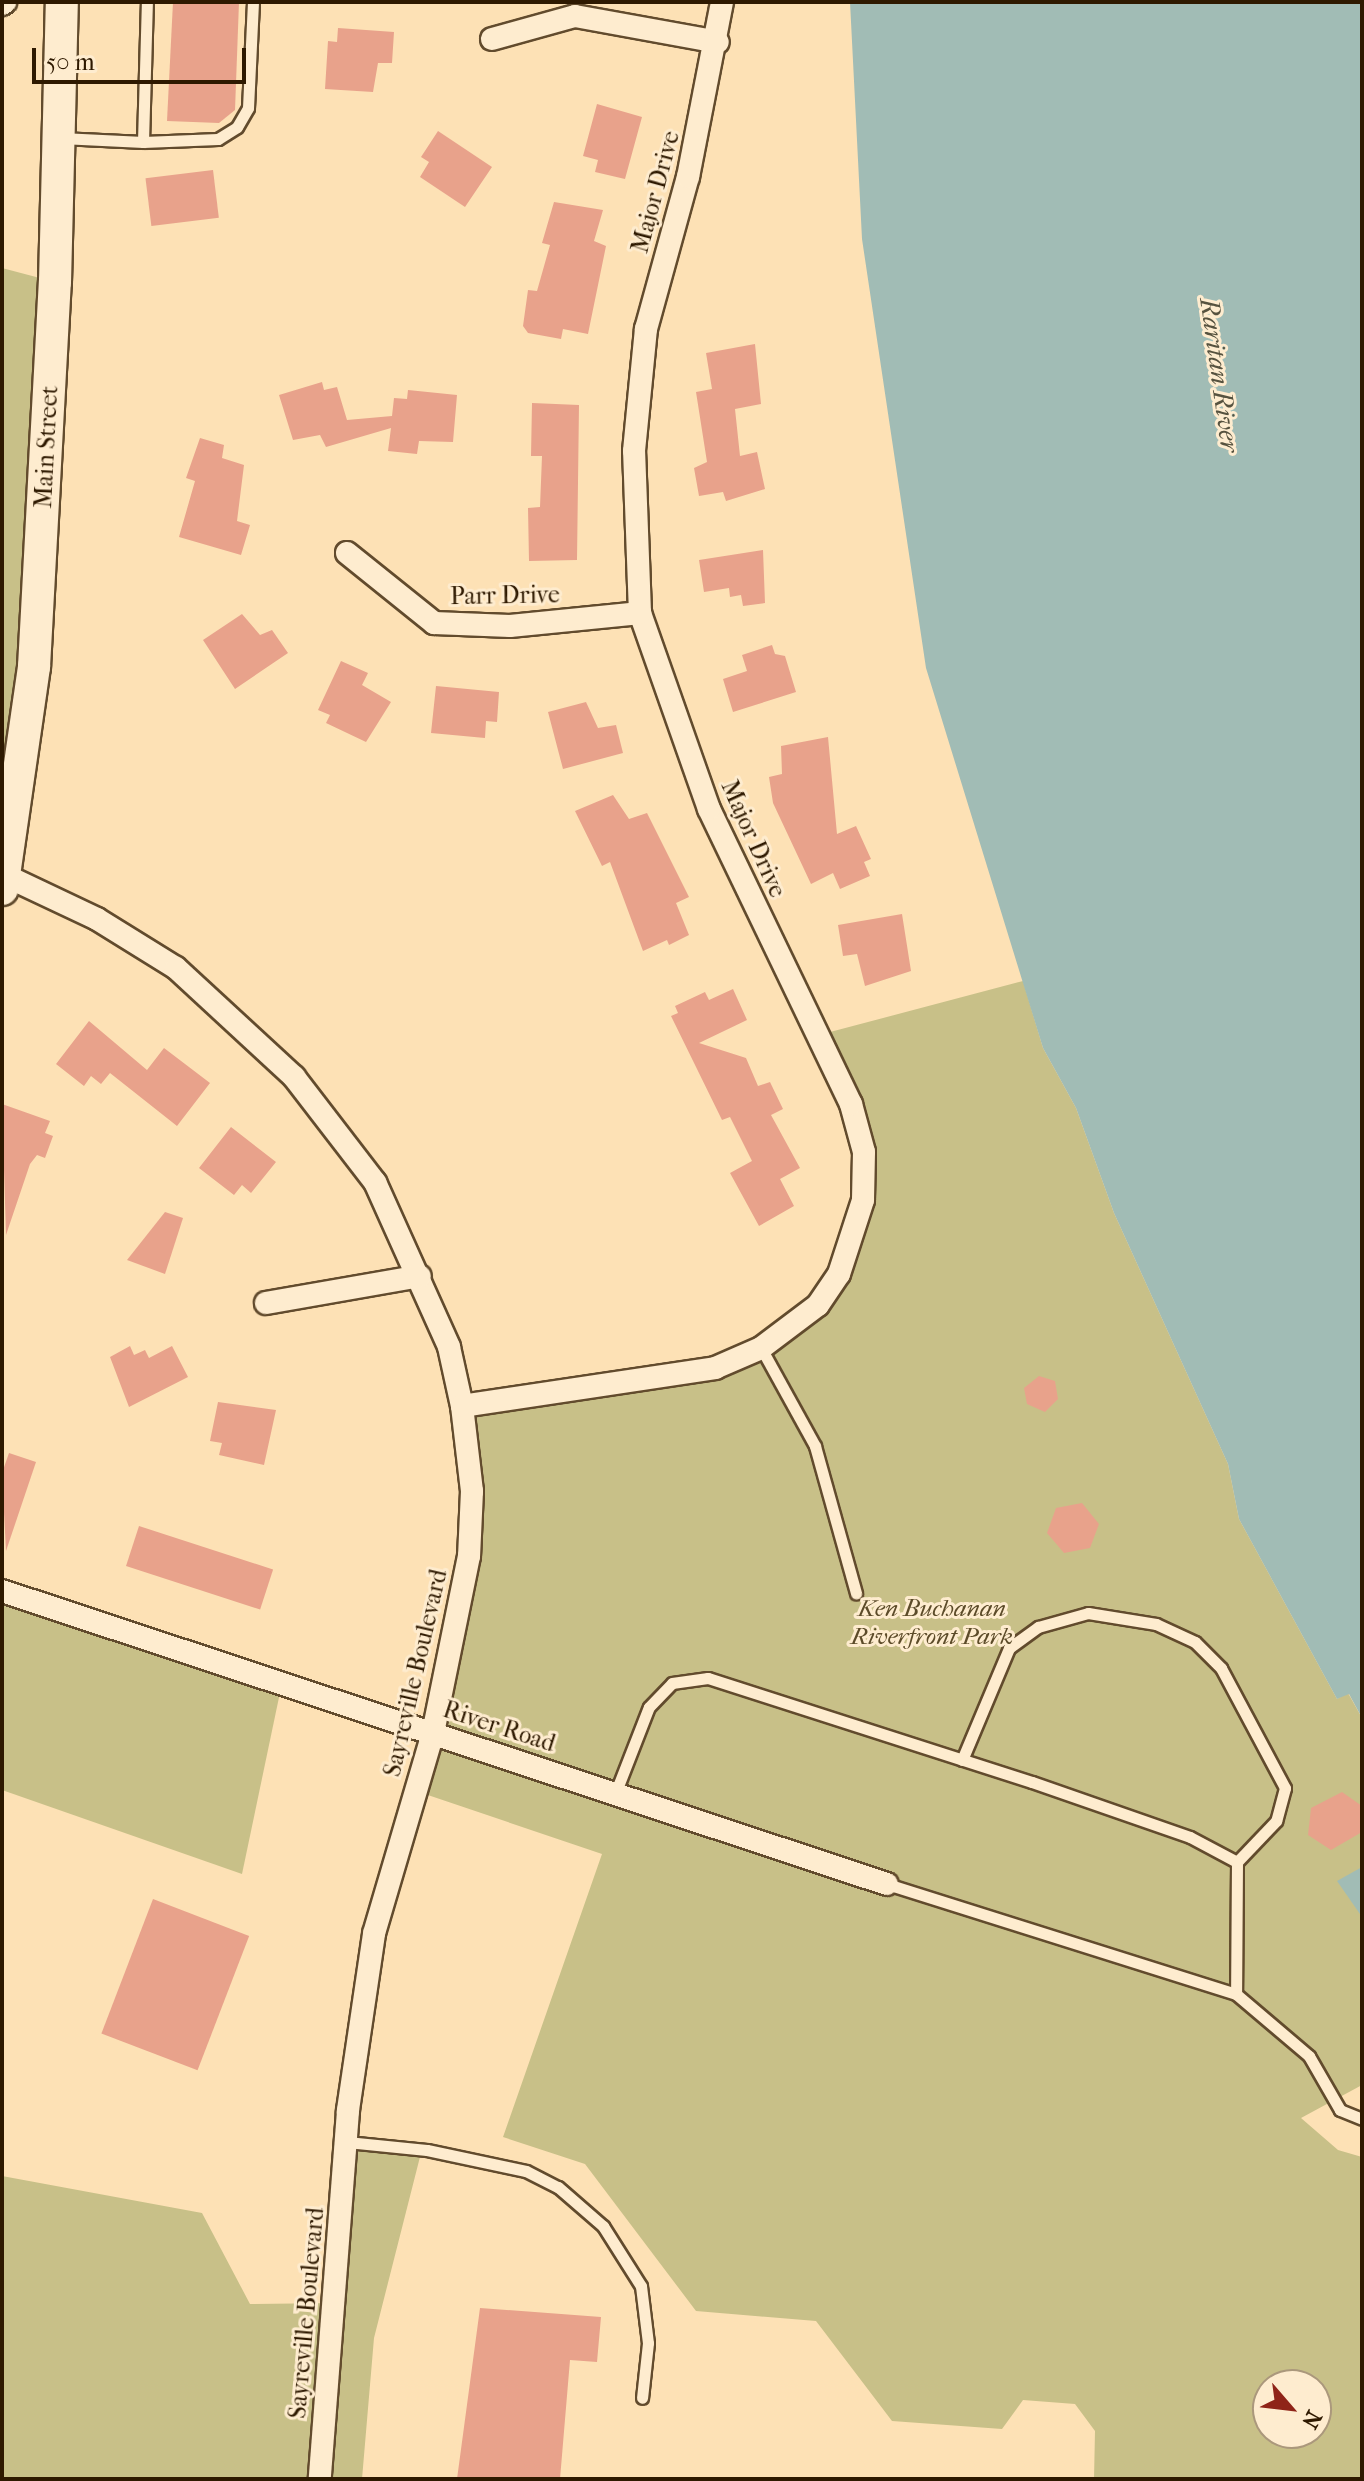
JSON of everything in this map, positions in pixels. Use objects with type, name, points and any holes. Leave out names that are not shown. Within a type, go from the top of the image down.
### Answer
[{"type":"main road","name":"Main Street","points":[[3,877],[34,667],[61,138],[62,2]]},
{"type":"street","name":"Major Drive","points":[[462,1406],[715,1368],[761,1348],[818,1305],[839,1274],[863,1200],[864,1152],[851,1104],[709,809],[640,613],[634,451],[646,329],[718,42],[722,2]]},
{"type":"street","points":[[492,39],[575,16],[718,42]]},
{"type":"street","name":"Parr Drive","points":[[347,553],[434,623],[510,626],[640,613]]},
{"type":"street","name":"Sayreville Boulevard","points":[[3,877],[97,919],[176,968],[294,1077],[375,1182],[420,1276],[449,1347],[462,1406],[472,1491],[469,1556],[433,1733],[374,1934],[347,2142],[320,2479]]},
{"type":"street","points":[[266,1303],[420,1276]]},
{"type":"street","name":"River Road","points":[[2,1591],[887,1884]]},
{"type":"lane","points":[[143,142],[147,2]]},
{"type":"lane","points":[[61,138],[143,142],[218,139],[237,127],[248,108],[253,2]]},
{"type":"lane","points":[[761,1348],[815,1446],[856,1593]]},
{"type":"lane","points":[[962,1760],[992,1678],[1009,1648],[1028,1634],[1073,1614],[1156,1624],[1195,1642],[1221,1668],[1285,1788],[1276,1821],[1237,1862],[1236,1994]]},
{"type":"lane","points":[[615,1794],[649,1707],[672,1683],[708,1678],[1190,1837],[1237,1862]]},
{"type":"lane","points":[[887,1884],[1236,1994],[1309,2056],[1340,2110],[1362,2119]]},
{"type":"lane","points":[[347,2142],[441,2153],[526,2171],[558,2187],[603,2226],[641,2286],[648,2343],[642,2398]]},
{"type":"green space","points":[[2,268],[55,282],[48,451],[2,829]]},
{"type":"green space","name":"Ken Buchanan Riverfront Park","points":[[1023,981],[1043,1048],[1076,1108],[1114,1213],[1228,1464],[1239,1519],[1337,1699],[1348,1693],[1362,1718],[1362,2085],[1301,2118],[1338,2150],[1362,2157],[1362,2479],[1094,2479],[1095,2431],[1075,2404],[1023,2400],[1002,2429],[892,2421],[816,2321],[696,2311],[585,2164],[503,2137],[602,1854],[416,1791],[460,1619],[462,1406],[761,1348],[839,1274],[864,1152],[815,1036]]},
{"type":"green space","points":[[2,1591],[282,1683],[242,1874],[2,1790]]},
{"type":"green space","points":[[347,2142],[422,2149],[374,2338],[362,2479],[2,2479],[2,2176],[202,2213],[250,2304],[334,2303]]},
{"type":"water","name":"Raritan River","points":[[850,2],[1362,2],[1362,1718],[1349,1694],[1337,1699],[1239,1519],[1228,1464],[1114,1213],[1076,1108],[1043,1048],[926,668],[862,239]]},
{"type":"water","points":[[1362,1867],[1362,1917],[1337,1881]]},
{"type":"building","points":[[173,2],[239,2],[235,110],[219,123],[167,121]]},
{"type":"building","points":[[338,28],[394,32],[392,63],[378,63],[373,92],[325,89],[328,41],[337,42]]},
{"type":"building","points":[[597,104],[642,117],[625,179],[595,172],[598,160],[583,156]]},
{"type":"building","points":[[438,131],[492,167],[465,207],[420,177],[429,162],[421,157]]},
{"type":"building","points":[[213,170],[219,218],[151,226],[146,178]]},
{"type":"building","points":[[554,202],[603,210],[594,241],[606,246],[588,334],[563,329],[561,339],[528,333],[523,326],[528,290],[537,291],[550,245],[542,243]]},
{"type":"building","points":[[755,344],[761,404],[735,409],[740,456],[757,452],[765,489],[726,501],[723,492],[699,496],[694,468],[707,462],[696,392],[712,389],[706,353]]},
{"type":"building","points":[[322,382],[324,390],[337,387],[347,420],[392,416],[394,398],[407,399],[408,390],[457,395],[453,442],[419,441],[417,454],[388,451],[391,428],[326,447],[320,435],[293,440],[279,395]]},
{"type":"building","points":[[532,403],[579,405],[577,560],[529,561],[528,508],[540,507],[542,456],[531,456]]},
{"type":"building","points":[[200,438],[224,445],[222,458],[244,465],[237,521],[250,525],[241,555],[179,537],[195,481],[186,478]]},
{"type":"building","points":[[763,550],[765,603],[743,606],[741,595],[730,597],[729,588],[704,592],[699,560]]},
{"type":"building","points":[[242,614],[260,635],[272,630],[288,653],[235,689],[203,640]]},
{"type":"building","points":[[772,645],[775,654],[785,656],[796,692],[733,712],[723,679],[747,671],[742,655]]},
{"type":"building","points":[[341,661],[368,673],[362,685],[391,702],[366,742],[326,723],[330,715],[318,710]]},
{"type":"building","points":[[436,686],[499,692],[497,722],[486,721],[485,738],[431,733]]},
{"type":"building","points":[[586,702],[598,728],[616,725],[623,753],[563,769],[548,712]]},
{"type":"building","points":[[828,737],[837,834],[856,826],[871,859],[864,862],[870,876],[840,889],[833,873],[811,884],[773,803],[769,777],[782,774],[781,746]]},
{"type":"building","points":[[613,795],[629,819],[647,813],[689,897],[676,903],[689,935],[669,945],[667,940],[643,951],[610,862],[602,866],[575,811]]},
{"type":"building","points":[[902,914],[911,971],[865,986],[857,954],[843,956],[838,925]]},
{"type":"building","points":[[733,989],[747,1020],[699,1043],[746,1058],[758,1086],[770,1082],[783,1109],[771,1115],[800,1168],[780,1179],[794,1206],[759,1226],[730,1173],[752,1161],[730,1117],[722,1120],[671,1016],[678,1013],[675,1006],[705,992],[709,1000]]},
{"type":"building","points":[[89,1021],[147,1070],[164,1048],[210,1083],[177,1126],[110,1073],[101,1084],[91,1076],[84,1086],[56,1064]]},
{"type":"building","points":[[2,1104],[50,1121],[45,1133],[53,1136],[45,1158],[37,1155],[30,1164],[6,1235]]},
{"type":"building","points":[[231,1127],[276,1162],[251,1193],[242,1185],[234,1195],[199,1168]]},
{"type":"building","points":[[165,1212],[183,1218],[165,1274],[127,1260]]},
{"type":"building","points":[[130,1346],[134,1355],[145,1350],[149,1358],[172,1346],[188,1377],[129,1407],[110,1357]]},
{"type":"building","points":[[1039,1376],[1055,1381],[1058,1399],[1045,1412],[1027,1404],[1024,1388]]},
{"type":"building","points":[[218,1402],[276,1410],[264,1465],[219,1455],[222,1443],[210,1441]]},
{"type":"building","points":[[9,1453],[36,1462],[6,1551],[2,1473]]},
{"type":"building","points":[[1082,1503],[1099,1524],[1090,1548],[1064,1553],[1047,1533],[1056,1508]]},
{"type":"building","points":[[139,1526],[273,1570],[260,1610],[126,1566]]},
{"type":"building","points":[[1342,1792],[1362,1806],[1362,1832],[1331,1850],[1308,1835],[1311,1808]]},
{"type":"building","points":[[153,1899],[249,1936],[198,2070],[101,2033]]},
{"type":"building","points":[[480,2308],[601,2317],[597,2362],[570,2360],[560,2479],[457,2479]]}]
